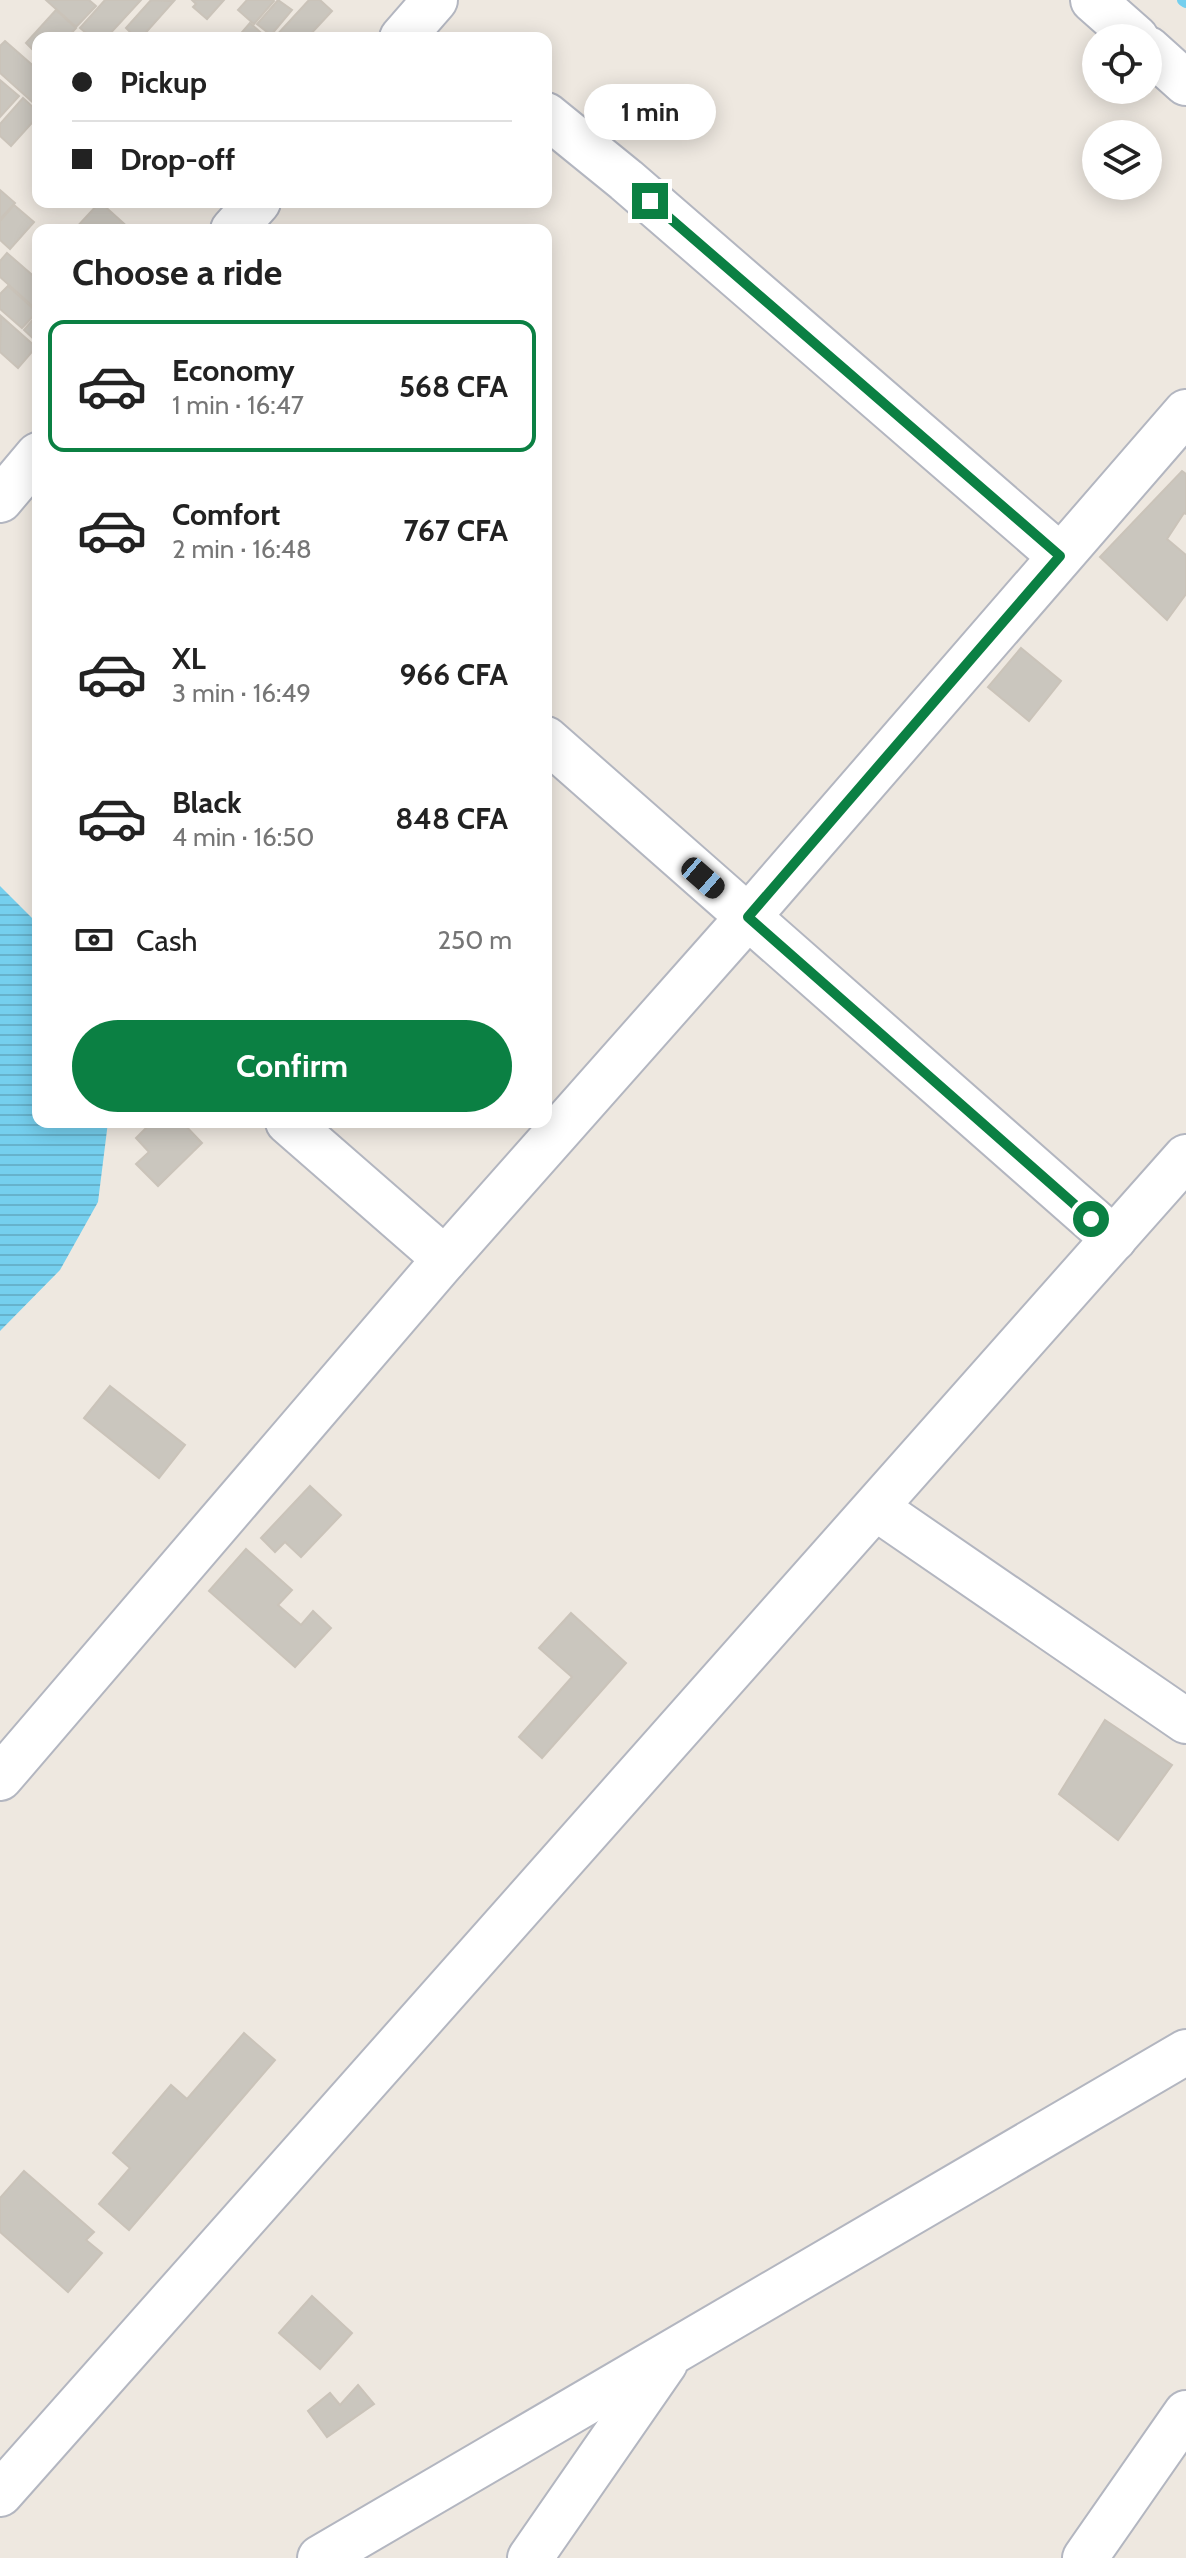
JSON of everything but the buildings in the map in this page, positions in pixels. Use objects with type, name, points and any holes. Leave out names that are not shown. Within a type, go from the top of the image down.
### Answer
[{"type":"street","points":[[1093,0],[1120,24]]},
{"type":"street","points":[[1162,62],[1186,83]]},
{"type":"street","points":[[552,120],[626,180],[1060,556]]},
{"type":"street","points":[[238,224],[253,208]]},
{"type":"street","points":[[0,1778],[445,1259],[748,917],[1186,412]]},
{"type":"street","points":[[0,500],[32,462]]},
{"type":"street","points":[[552,744],[1114,1239]]},
{"type":"street","points":[[295,1128],[445,1259]]},
{"type":"street","points":[[0,2494],[1186,1157]]},
{"type":"street","points":[[876,1508],[1186,1721]]},
{"type":"street","points":[[320,2558],[1186,2052]]},
{"type":"street","points":[[530,2558],[674,2351]]},
{"type":"street","points":[[1085,2558],[1186,2413]]},
{"type":"water","points":[[0,886],[32,918],[32,1128],[107,1128],[98,1202],[60,1270],[0,1331]]},
{"type":"route","points":[[650,201],[1060,556],[748,917],[1091,1219]]}]
